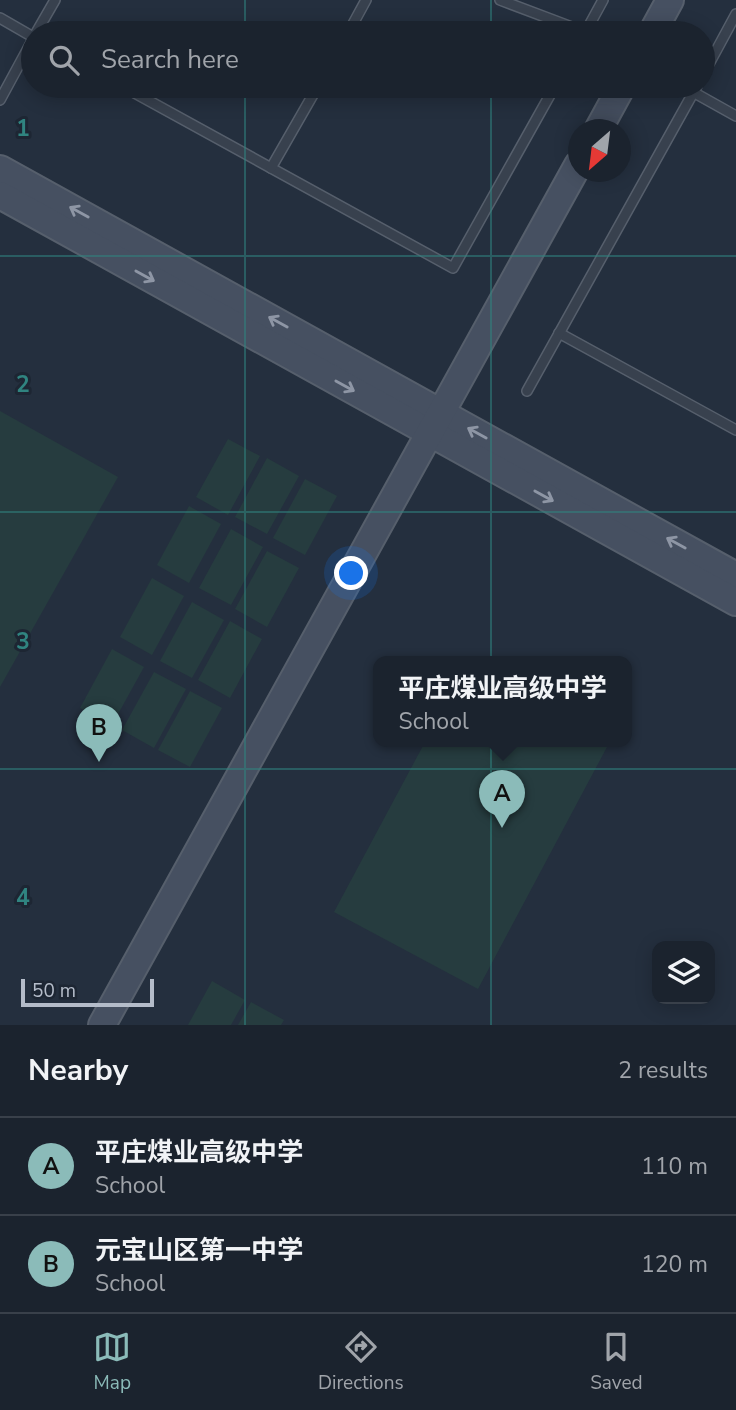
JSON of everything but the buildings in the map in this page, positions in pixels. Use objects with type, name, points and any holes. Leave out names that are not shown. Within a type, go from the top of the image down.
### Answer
[{"type":"main road","points":[[659,21],[670,0]]},
{"type":"main road","points":[[604,119],[615,98]]},
{"type":"main road","points":[[0,169],[736,602]]},
{"type":"main road","points":[[102,1025],[570,182]]},
{"type":"main road","points":[[0,195],[435,423],[736,576]]},
{"type":"lane","points":[[43,21],[55,0]]},
{"type":"lane","points":[[355,21],[366,0]]},
{"type":"lane","points":[[500,0],[554,21]]},
{"type":"lane","points":[[592,21],[603,0]]},
{"type":"lane","points":[[715,57],[732,31],[736,14]]},
{"type":"lane","points":[[0,18],[21,29]]},
{"type":"lane","points":[[0,100],[21,60]]},
{"type":"lane","points":[[144,98],[453,268],[548,98]]},
{"type":"lane","points":[[271,168],[311,98]]},
{"type":"lane","points":[[527,391],[690,98]]},
{"type":"lane","points":[[709,98],[736,116]]},
{"type":"lane","points":[[559,333],[736,430]]},
{"type":"green space","points":[[0,411],[118,477],[0,687]]},
{"type":"green space","points":[[228,439],[260,456],[228,515],[196,497]]},
{"type":"green space","points":[[267,458],[299,476],[267,534],[235,517]]},
{"type":"green space","points":[[305,479],[337,496],[305,555],[273,538]]},
{"type":"green space","points":[[189,506],[221,524],[189,583],[157,565]]},
{"type":"green space","points":[[231,529],[263,547],[231,605],[199,588]]},
{"type":"green space","points":[[267,551],[299,568],[267,627],[235,609]]},
{"type":"green space","points":[[152,578],[184,596],[152,655],[120,637]]},
{"type":"green space","points":[[192,602],[224,620],[192,678],[160,661]]},
{"type":"green space","points":[[230,621],[262,639],[230,698],[198,680]]},
{"type":"green space","points":[[112,649],[144,667],[112,725],[80,708]]},
{"type":"green space","points":[[154,672],[186,689],[154,748],[122,730]]},
{"type":"green space","points":[[190,691],[222,708],[190,767],[158,750]]},
{"type":"green space","points":[[422,747],[607,747],[478,989],[334,912]]},
{"type":"green space","points":[[212,981],[245,1000],[231,1025],[188,1025]]},
{"type":"green space","points":[[251,1002],[284,1020],[281,1025],[238,1025]]},
{"type":"place","name":"元宝山区第一中学","points":[[99,762]]},
{"type":"place","name":"平庄煤业高级中学","points":[[502,828]]}]
